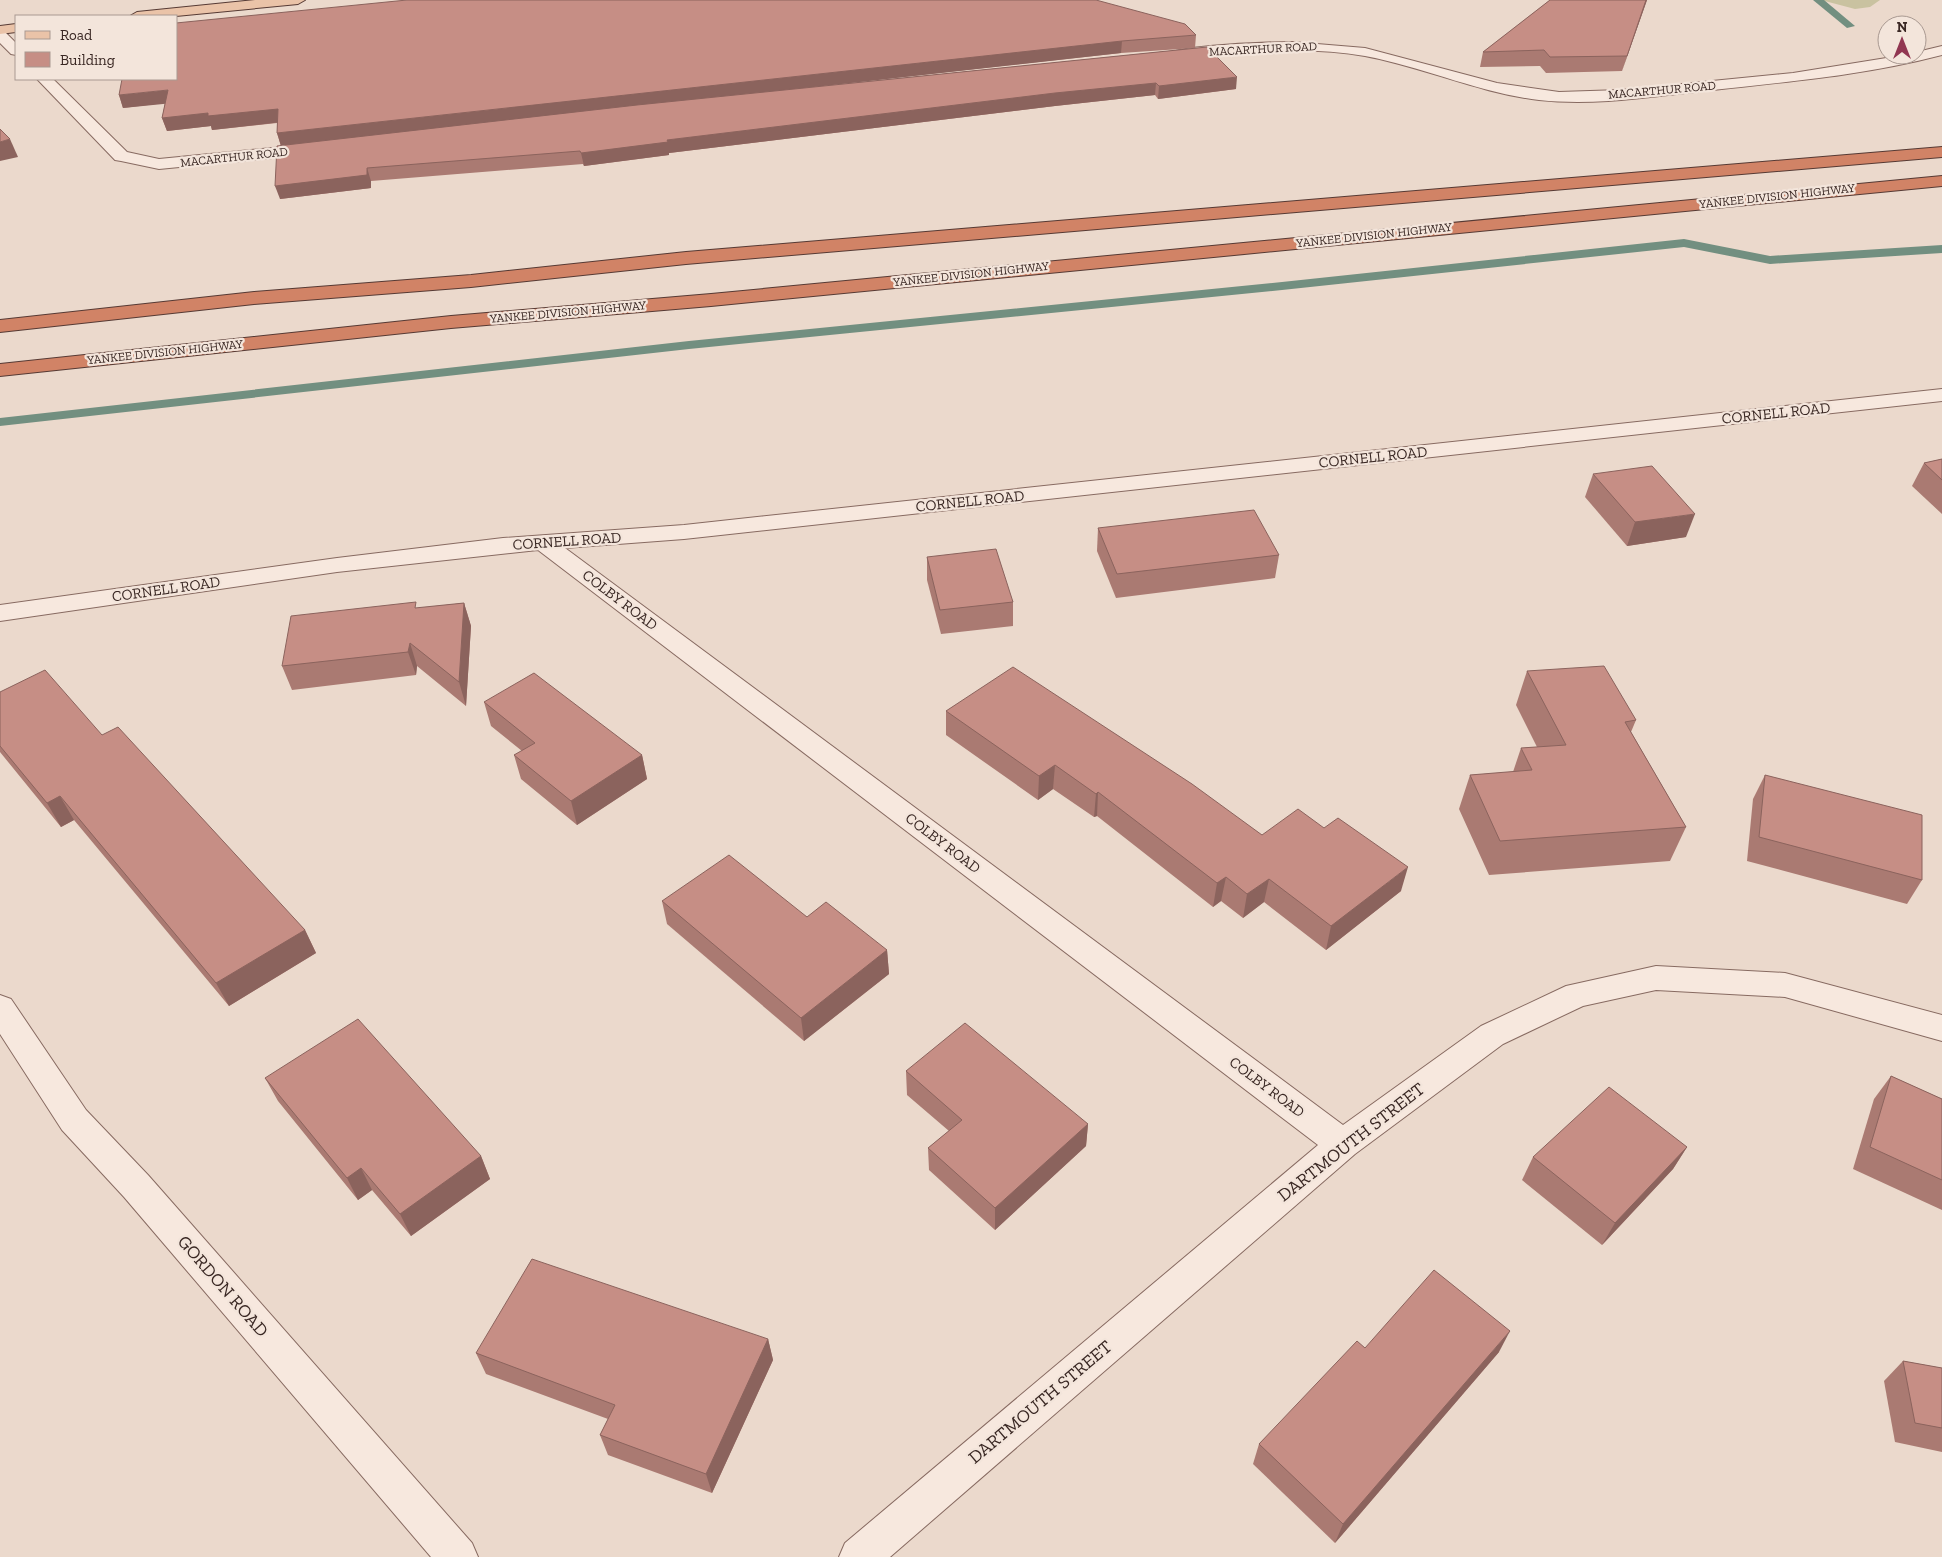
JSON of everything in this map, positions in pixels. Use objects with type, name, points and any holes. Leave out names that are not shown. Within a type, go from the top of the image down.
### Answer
[{"type":"highway","name":"YANKEE DIVISION HIGHWAY","points":[[0,326],[254,298],[471,281],[686,258],[1942,152]]},
{"type":"highway","name":"YANKEE DIVISION HIGHWAY","points":[[0,370],[451,322],[721,299],[1942,180]]},
{"type":"main road","points":[[147,15],[298,0]]},
{"type":"main road","points":[[0,30],[15,28]]},
{"type":"street","points":[[0,34],[15,50]]},
{"type":"street","name":"MACARTHUR ROAD","points":[[1159,57],[1282,46],[1324,46],[1365,52],[1539,95],[1579,96],[1653,92],[1805,76],[1887,64],[1942,50]]},
{"type":"street","name":"MACARTHUR ROAD","points":[[45,80],[121,156],[159,164],[332,147]]},
{"type":"street","name":"CORNELL ROAD","points":[[0,613],[337,564],[544,542],[694,531],[1942,396]]},
{"type":"street","name":"COLBY ROAD","points":[[544,542],[1343,1144]]},
{"type":"street","name":"DARTMOUTH STREET","points":[[859,1557],[1343,1144],[1492,1035],[1577,995],[1656,978],[1785,985],[1942,1028]]},
{"type":"street","name":"GORDON ROAD","points":[[0,1008],[74,1120],[136,1186],[458,1557]]},
{"type":"shaded area","points":[[1821,0],[1880,0],[1870,7],[1855,9]]},
{"type":"building","points":[[407,0],[1096,0],[1185,24],[1196,35],[1122,41],[277,133],[278,109],[208,116],[208,113],[162,118],[168,90],[119,95],[122,80],[178,80],[178,23]]},
{"type":"building","points":[[1550,0],[1646,0],[1627,56],[1550,57],[1544,50],[1483,52]]},
{"type":"building","points":[[1207,47],[1237,77],[1159,86],[1156,83],[1055,93],[667,140],[668,142],[581,153],[580,151],[367,168],[367,175],[275,186],[277,146],[637,105]]},
{"type":"building","points":[[0,129],[10,139],[0,142]]},
{"type":"building","points":[[1942,459],[1942,480],[1924,463]]},
{"type":"building","points":[[1652,466],[1695,514],[1635,522],[1593,474]]},
{"type":"building","points":[[1254,510],[1279,555],[1117,574],[1098,528]]},
{"type":"building","points":[[996,549],[1013,602],[940,610],[927,557]]},
{"type":"building","points":[[416,602],[415,608],[464,603],[459,682],[410,643],[408,652],[282,666],[291,616]]},
{"type":"building","points":[[1604,666],[1636,720],[1625,722],[1686,827],[1500,841],[1470,775],[1532,770],[1521,748],[1566,745],[1527,671]]},
{"type":"building","points":[[1013,667],[1192,784],[1262,835],[1298,809],[1324,828],[1338,818],[1408,867],[1331,926],[1269,879],[1247,894],[1226,877],[1217,883],[1098,792],[1096,794],[1055,765],[1039,776],[946,711]]},
{"type":"building","points":[[45,670],[102,735],[118,727],[305,930],[216,983],[60,796],[47,803],[0,746],[0,692]]},
{"type":"building","points":[[534,673],[642,755],[571,801],[514,755],[535,743],[484,702]]},
{"type":"building","points":[[1765,775],[1922,815],[1922,880],[1759,837]]},
{"type":"building","points":[[729,855],[807,917],[826,902],[887,950],[801,1018],[662,901]]},
{"type":"building","points":[[358,1019],[481,1156],[400,1214],[361,1168],[347,1178],[265,1078]]},
{"type":"building","points":[[965,1023],[1088,1124],[995,1208],[928,1148],[962,1120],[906,1071]]},
{"type":"building","points":[[1891,1076],[1942,1099],[1942,1180],[1870,1147]]},
{"type":"building","points":[[1609,1087],[1687,1147],[1615,1223],[1533,1157]]},
{"type":"building","points":[[532,1259],[768,1339],[706,1474],[600,1435],[615,1405],[476,1353]]},
{"type":"building","points":[[1434,1270],[1510,1331],[1343,1524],[1259,1444],[1357,1341],[1365,1348]]},
{"type":"building","points":[[1903,1361],[1942,1368],[1942,1428],[1915,1423]]},
{"type":"waterway","points":[[1818,0],[1850,26]]},
{"type":"waterway","points":[[0,422],[689,345],[1282,286],[1684,243],[1770,260],[1942,249]]}]
